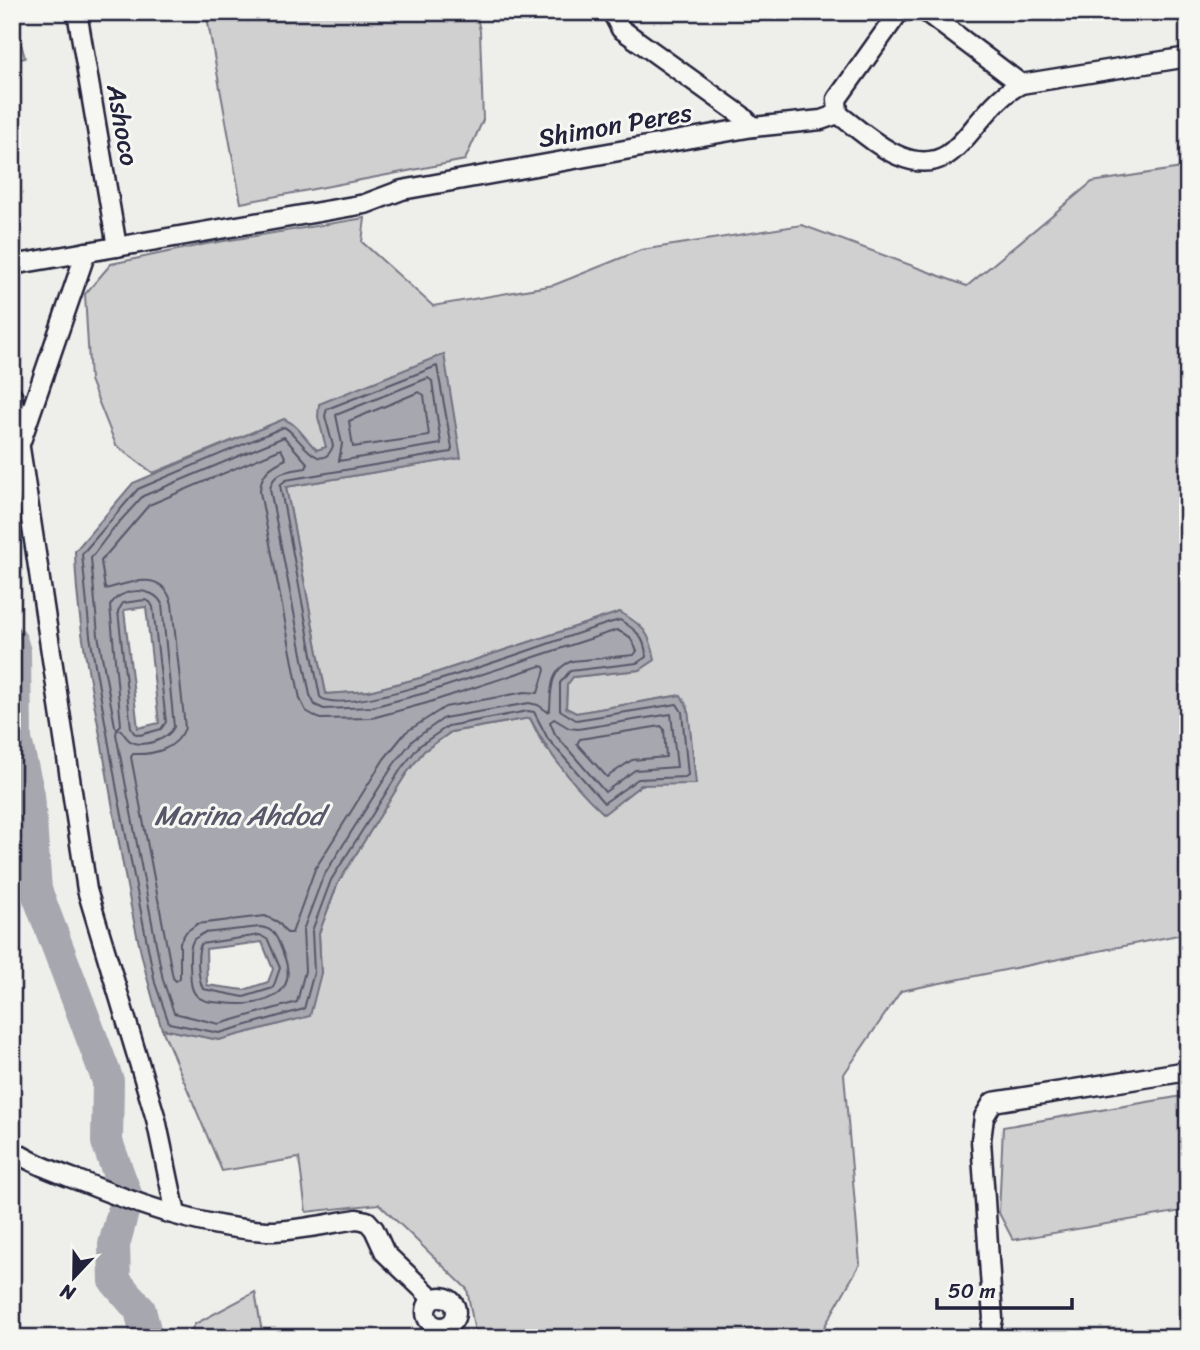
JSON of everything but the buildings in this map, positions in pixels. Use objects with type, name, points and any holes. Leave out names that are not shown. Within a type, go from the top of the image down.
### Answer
[{"type":"street","name":"Ashoco","points":[[77,12],[117,247]]},
{"type":"street","points":[[612,12],[621,29],[741,115],[753,127]]},
{"type":"street","points":[[899,12],[837,99],[838,114],[893,153],[921,163],[935,160],[957,146],[990,108],[1011,89],[1021,84],[1188,57]]},
{"type":"street","points":[[926,12],[1021,84]]},
{"type":"street","name":"Shimon Peres","points":[[12,265],[365,204],[401,190],[753,127],[821,120],[838,114]]},
{"type":"street","points":[[20,442],[86,253]]},
{"type":"street","points":[[12,395],[87,890],[156,1119],[176,1213]]},
{"type":"street","points":[[989,1338],[993,1319],[981,1140],[984,1117],[993,1102],[1188,1071]]},
{"type":"street","points":[[12,1150],[33,1163],[102,1190],[215,1224],[268,1231],[357,1219],[368,1221],[384,1253],[433,1299]]},
{"type":"street","points":[[448,1298],[457,1311],[451,1324],[434,1332],[426,1311],[433,1299],[448,1298]]},
{"type":"shaded area","points":[[12,12],[25,58],[12,61]]},
{"type":"shaded area","points":[[206,12],[476,12],[480,31],[483,120],[465,160],[241,203]]},
{"type":"shaded area","points":[[1188,167],[1188,933],[901,991],[844,1074],[860,1264],[818,1338],[544,1338],[543,1332],[519,1338],[476,1338],[467,1289],[379,1204],[306,1212],[299,1158],[222,1171],[162,1029],[219,1040],[321,973],[319,933],[338,883],[406,774],[424,751],[451,732],[530,718],[542,743],[604,813],[641,785],[680,695],[576,713],[566,708],[567,685],[573,677],[640,670],[620,612],[420,678],[369,691],[326,694],[286,487],[460,458],[323,432],[327,447],[317,450],[284,419],[153,473],[116,445],[90,380],[85,294],[111,264],[206,244],[365,218],[362,242],[433,306],[554,285],[641,250],[802,225],[967,286],[1092,182]]},
{"type":"shaded area","points":[[1188,1095],[1188,1210],[1013,1240],[999,1213],[1003,1127]]},
{"type":"shaded area","points":[[255,1292],[263,1338],[186,1338],[195,1324]]},
{"type":"water","name":"Marina Ahdod","points":[[444,354],[461,458],[286,487],[326,694],[369,691],[420,678],[620,612],[645,631],[655,660],[640,670],[573,677],[567,685],[566,708],[576,713],[681,695],[688,708],[696,784],[641,785],[604,814],[563,769],[530,718],[451,732],[424,751],[406,774],[338,883],[319,933],[321,973],[310,1016],[219,1040],[162,1029],[136,930],[90,684],[75,551],[133,483],[284,419],[294,425],[317,450],[326,447],[318,417],[319,404]],"holes":[[[146,607],[159,723],[138,728],[124,610]],[[262,942],[273,969],[268,982],[244,990],[207,985],[206,949]]]},
{"type":"waterway","points":[[12,642],[15,652],[16,740],[29,795],[36,890],[108,1081],[107,1142],[127,1197],[114,1245],[115,1281],[140,1310],[147,1338]]}]
